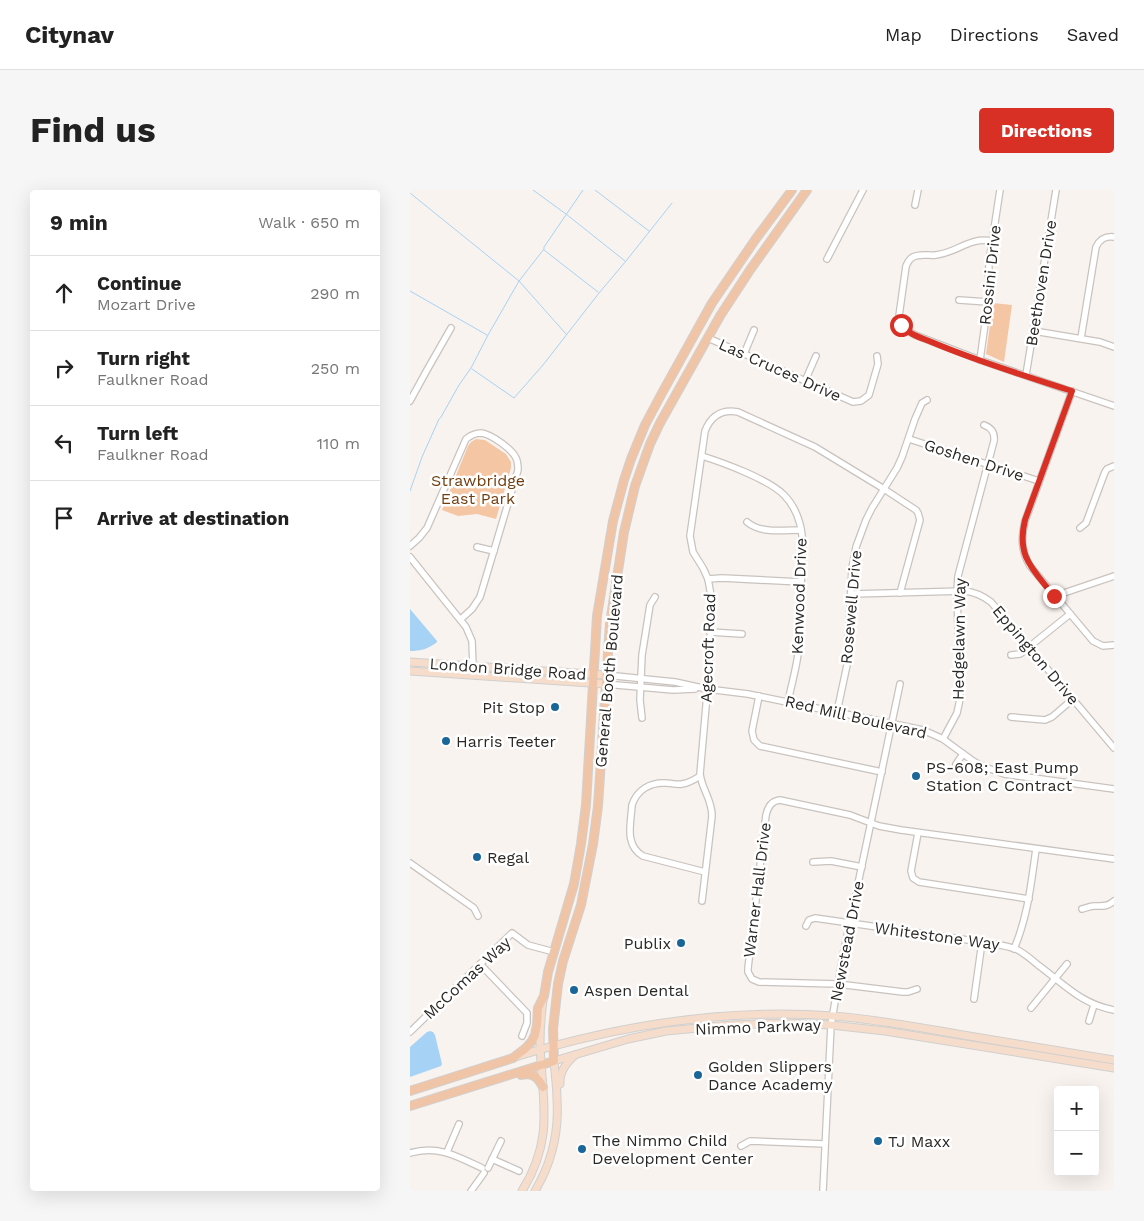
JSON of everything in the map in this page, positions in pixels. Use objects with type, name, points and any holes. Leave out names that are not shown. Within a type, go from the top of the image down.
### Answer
[{"type":"highway","name":"General Booth Boulevard","points":[[544,996],[548,972],[571,897],[578,860],[586,805],[597,616],[617,503],[631,459],[645,425],[662,393],[715,299],[792,190]]},
{"type":"highway","name":"General Booth Boulevard","points":[[554,1061],[554,1016],[558,984],[565,954],[581,905],[591,859],[598,806],[610,623],[629,505],[650,444],[708,338],[746,276],[807,190]]},
{"type":"highway","points":[[578,860],[579,877],[575,899],[581,905]]},
{"type":"highway","points":[[513,1058],[532,1041],[536,1029],[538,1008],[544,996]]},
{"type":"highway","name":"Nimmo Parkway","points":[[410,1091],[513,1058]]},
{"type":"highway","name":"Nimmo Parkway","points":[[410,1106],[554,1061]]},
{"type":"highway","points":[[466,1089],[486,1086],[526,1074],[537,1078],[543,1087]]},
{"type":"main road","name":"London Bridge Road","points":[[410,662],[606,679]]},
{"type":"main road","name":"London Bridge Road","points":[[410,671],[593,678]]},
{"type":"main road","name":"General Booth Boulevard","points":[[522,1191],[542,1145],[545,1120],[540,1029],[544,996]]},
{"type":"main road","name":"Nimmo Parkway","points":[[513,1058],[622,1029],[703,1018],[769,1014],[832,1016],[906,1025],[1114,1060]]},
{"type":"main road","name":"Nimmo Parkway","points":[[554,1061],[628,1038],[683,1029],[764,1023],[831,1025],[893,1032],[1114,1068]]},
{"type":"main road","points":[[556,1128],[561,1115],[560,1076],[565,1066],[577,1054]]},
{"type":"main road","name":"General Booth Boulevard","points":[[535,1191],[549,1161],[556,1128],[557,1100],[554,1061]]},
{"type":"street","points":[[827,259],[863,190]]},
{"type":"street","points":[[915,205],[918,190]]},
{"type":"street","name":"Rossini Drive","points":[[980,360],[988,302],[989,262],[1000,190]]},
{"type":"street","name":"Beethoven Drive","points":[[1026,376],[1056,190]]},
{"type":"street","points":[[1081,338],[1096,247],[1104,238],[1114,237]]},
{"type":"street","points":[[992,241],[976,240],[945,253],[929,256],[920,255],[912,258],[906,266],[899,316],[901,325],[906,330],[943,347],[1114,406]]},
{"type":"street","points":[[959,300],[988,302]]},
{"type":"street","points":[[410,401],[451,328]]},
{"type":"street","points":[[744,354],[754,330]]},
{"type":"street","points":[[1034,331],[1081,338],[1114,347]]},
{"type":"street","name":"Las Cruces Drive","points":[[708,338],[849,401],[857,402],[867,397],[870,391],[878,364],[877,356]]},
{"type":"street","points":[[805,382],[816,356]]},
{"type":"street","points":[[1072,391],[1025,520],[1022,546],[1030,566],[1096,644],[1103,646],[1114,645]]},
{"type":"street","name":"Rosewell Drive","points":[[837,712],[847,665],[852,568],[856,547],[866,520],[897,468],[922,403],[927,400]]},
{"type":"street","name":"Agecroft Road","points":[[702,901],[712,810],[700,776],[712,601],[708,579],[693,552],[690,526],[705,431],[710,421],[722,412],[738,412],[815,446],[913,508],[920,517],[918,531],[900,593]]},
{"type":"street","name":"Hedgelawn Way","points":[[943,739],[955,719],[960,699],[958,576],[995,438],[988,426],[984,425]]},
{"type":"street","points":[[410,546],[428,528],[464,442],[469,436],[481,433],[499,442],[512,452],[517,460],[518,470],[480,597],[472,609],[460,619]]},
{"type":"street","name":"Goshen Drive","points":[[909,439],[1039,481]]},
{"type":"street","name":"Kenwood Drive","points":[[702,456],[768,483],[781,492],[790,502],[798,516],[801,530],[802,555],[798,652],[788,702]]},
{"type":"street","points":[[1080,528],[1086,523],[1105,472],[1114,466]]},
{"type":"street","points":[[747,522],[760,529],[801,530]]},
{"type":"street","points":[[477,547],[494,552]]},
{"type":"street","points":[[410,557],[466,627],[472,641],[473,667]]},
{"type":"street","points":[[1054,596],[1114,576]]},
{"type":"street","points":[[708,579],[801,582]]},
{"type":"street","name":"Eppington Drive","points":[[851,594],[957,592],[975,593],[986,598],[1114,748]]},
{"type":"street","points":[[642,718],[640,686],[642,655],[650,605],[655,597]]},
{"type":"street","points":[[1011,655],[1020,654],[1070,614]]},
{"type":"street","points":[[710,632],[742,634]]},
{"type":"street","name":"Red Mill Boulevard","points":[[606,679],[641,679],[675,682],[707,689],[760,696],[923,730],[943,739],[982,766],[1004,774],[1114,789]]},
{"type":"street","name":"Red Mill Boulevard","points":[[606,679],[673,690],[707,689]]},
{"type":"street","name":"Newstead Drive","points":[[823,1191],[832,1016],[900,684]]},
{"type":"street","points":[[760,696],[752,731],[754,740],[760,746],[882,772]]},
{"type":"street","points":[[1011,717],[1045,720],[1052,717],[1074,699]]},
{"type":"street","points":[[956,764],[963,754]]},
{"type":"street","points":[[700,776],[681,784],[652,784],[640,792],[632,805],[630,837],[632,847],[638,854],[705,872]]},
{"type":"street","name":"Warner Hall Drive","points":[[917,989],[903,992],[838,984],[759,982],[750,976],[748,968],[750,940],[766,815],[770,804],[780,800],[850,815],[871,823],[901,830],[1114,860]]},
{"type":"street","points":[[918,833],[911,871],[913,878],[919,882],[1029,899]]},
{"type":"street","points":[[1014,949],[1024,925],[1036,849]]},
{"type":"street","points":[[813,862],[831,861],[862,867]]},
{"type":"street","points":[[410,863],[474,908],[478,916]]},
{"type":"street","points":[[1082,909],[1093,906],[1109,906],[1114,901]]},
{"type":"street","name":"Whitestone Way","points":[[806,926],[809,920],[815,918],[982,942],[1014,949],[1023,953],[1077,995],[1094,1005],[1114,1010]]},
{"type":"street","name":"McComas Way","points":[[410,1032],[512,933],[528,946],[554,952]]},
{"type":"street","points":[[974,999],[982,942]]},
{"type":"street","points":[[480,964],[527,1013],[527,1023],[522,1036]]},
{"type":"street","points":[[1031,1008],[1067,964]]},
{"type":"street","points":[[1089,1022],[1094,1005]]},
{"type":"street","points":[[447,1152],[459,1124]]},
{"type":"street","points":[[741,1146],[750,1141],[825,1144]]},
{"type":"street","points":[[471,1191],[492,1159],[500,1142]]},
{"type":"street","points":[[410,1152],[429,1150],[447,1152],[485,1170]]},
{"type":"street","points":[[492,1159],[519,1171]]},
{"type":"green space","points":[[993,303],[1012,305],[1004,362],[986,354]]},
{"type":"green space","name":"Strawbridge East Park","points":[[476,439],[485,440],[506,454],[511,462],[511,468],[496,519],[477,514],[458,516],[442,510],[468,446]]},
{"type":"water","points":[[410,609],[437,641],[431,646],[418,651],[410,651]]},
{"type":"water","points":[[430,1031],[435,1035],[442,1064],[410,1077],[410,1047]]},
{"type":"waterway","points":[[533,190],[625,261]]},
{"type":"waterway","points":[[410,491],[422,457],[439,419],[471,368],[519,281],[544,249],[583,190]]},
{"type":"waterway","points":[[595,190],[649,231]]},
{"type":"waterway","points":[[410,193],[519,281],[566,334]]},
{"type":"waterway","points":[[472,369],[514,398],[543,365],[672,203]]},
{"type":"waterway","points":[[544,250],[598,292]]},
{"type":"waterway","points":[[410,291],[487,335]]},
{"type":"place","name":"Pit Stop","points":[[555,707]]},
{"type":"place","name":"Harris Teeter","points":[[446,741]]},
{"type":"place","name":"PS-608; East Pump Station C Contract","points":[[916,776]]},
{"type":"place","name":"Regal","points":[[477,857]]},
{"type":"place","name":"Publix","points":[[681,943]]},
{"type":"place","name":"Aspen Dental","points":[[574,990]]},
{"type":"place","name":"Golden Slippers Dance Academy","points":[[698,1075]]},
{"type":"place","name":"TJ Maxx","points":[[878,1141]]},
{"type":"place","name":"The Nimmo Child Development Center","points":[[582,1149]]},
{"type":"route","points":[[901,325],[915,335],[943,347],[1072,391],[1022,530],[1022,546],[1027,560],[1054,596]]}]
